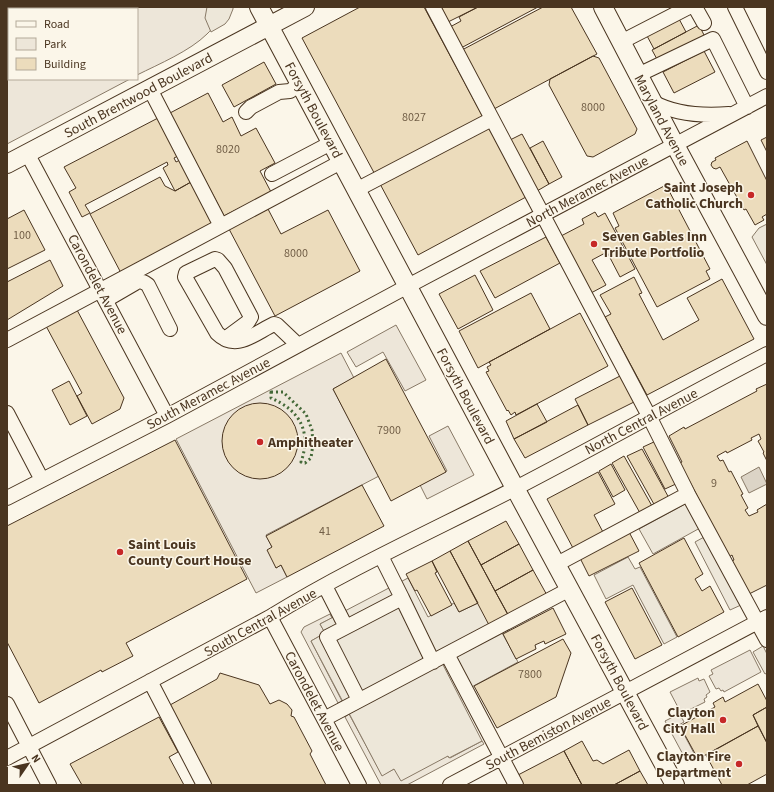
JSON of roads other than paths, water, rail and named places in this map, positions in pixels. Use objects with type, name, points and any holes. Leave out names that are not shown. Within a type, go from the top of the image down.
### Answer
[{"type":"main road","name":"Forsyth Boulevard","points":[[259,7],[269,26],[295,88],[331,142],[675,785]]},
{"type":"main road","name":"South Brentwood Boulevard","points":[[7,164],[305,7]]},
{"type":"main road","name":"Maryland Avenue","points":[[603,7],[767,316]]},
{"type":"street","points":[[433,7],[649,416],[688,494],[762,620],[767,640]]},
{"type":"street","points":[[621,42],[689,7]]},
{"type":"street","points":[[695,7],[704,23]]},
{"type":"street","points":[[735,7],[767,72]]},
{"type":"street","points":[[638,75],[713,39],[748,107]]},
{"type":"street","points":[[248,114],[251,107],[280,92],[295,88]]},
{"type":"street","points":[[150,89],[221,226]]},
{"type":"street","name":"North Meramec Avenue","points":[[408,286],[767,96]]},
{"type":"street","points":[[653,102],[662,107],[684,113],[711,115],[733,114]]},
{"type":"street","points":[[356,190],[492,119]]},
{"type":"street","points":[[272,174],[331,142]]},
{"type":"street","name":"Carondelet Avenue","points":[[27,153],[168,416]]},
{"type":"street","points":[[103,295],[221,226],[341,162]]},
{"type":"street","points":[[225,339],[248,322],[251,317],[225,268],[218,260],[215,259],[186,273],[185,277],[217,333],[225,339],[240,342],[270,326],[277,325],[298,345]]},
{"type":"street","points":[[7,340],[103,295],[141,281],[148,286],[170,329]]},
{"type":"street","name":"South Meramec Avenue","points":[[7,498],[168,416],[408,286]]},
{"type":"street","name":"North Central Avenue","points":[[515,488],[767,354]]},
{"type":"street","points":[[7,414],[42,480]]},
{"type":"street","name":"South Central Avenue","points":[[7,758],[381,556],[515,488]]},
{"type":"street","points":[[557,564],[688,494]]},
{"type":"street","points":[[381,556],[433,662]]},
{"type":"street","points":[[325,586],[346,627]]},
{"type":"street","points":[[324,718],[570,589]]},
{"type":"street","points":[[360,700],[327,637],[402,598]]},
{"type":"street","name":"Carondelet Avenue","points":[[270,617],[359,785]]},
{"type":"street","name":"South Bemiston Avenue","points":[[450,785],[762,620]]},
{"type":"street","points":[[447,654],[516,785]]},
{"type":"street","points":[[150,681],[204,785]]},
{"type":"street","points":[[7,704],[49,785]]},
{"type":"place","name":"Saint Joseph Catholic Church","points":[[751,195]]},
{"type":"place","name":"Seven Gables Inn Tribute Portfolio","points":[[594,244]]},
{"type":"place","name":"Amphitheater","points":[[260,442]]},
{"type":"place","name":"Saint Louis County Court House","points":[[120,552]]},
{"type":"place","name":"Clayton City Hall","points":[[723,720]]},
{"type":"place","name":"Clayton Fire Department","points":[[739,764]]}]
